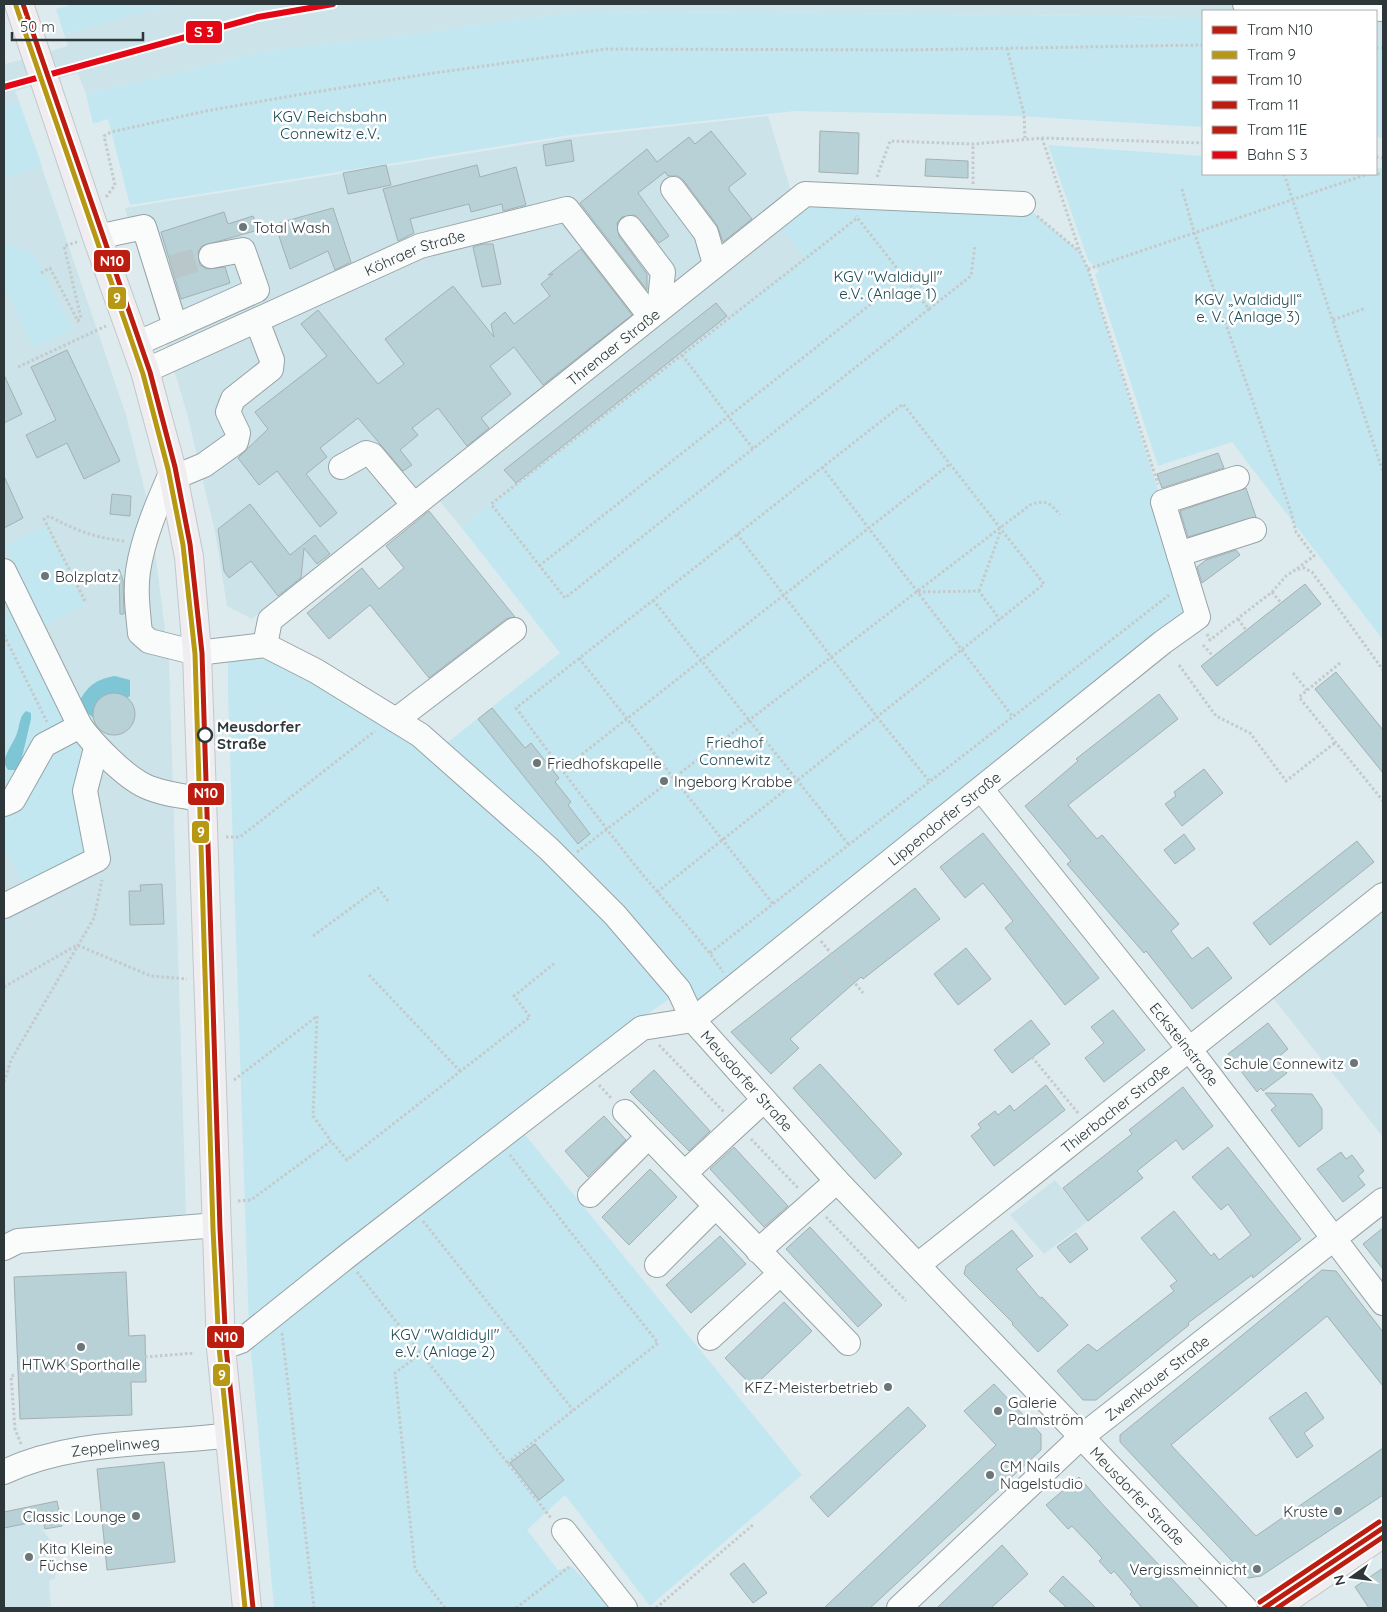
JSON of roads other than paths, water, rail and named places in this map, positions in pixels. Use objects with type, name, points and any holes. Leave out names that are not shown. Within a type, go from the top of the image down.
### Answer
[{"type":"main road","points":[[19,4],[46,84],[87,240],[136,344],[145,371],[173,475],[188,558],[198,653],[201,799],[217,1225],[208,1351],[230,1434],[247,1608]]},
{"type":"main road","points":[[1273,1608],[1383,1533]]},
{"type":"street","points":[[1245,4],[1383,9]]},
{"type":"street","points":[[673,189],[706,233],[715,264]]},
{"type":"street","name":"Threnaer Straße","points":[[265,645],[270,620],[654,312],[805,194],[863,203],[972,202],[1023,204]]},
{"type":"street","name":"Köhraer Straße","points":[[145,371],[420,246],[568,209],[654,312]]},
{"type":"street","points":[[87,240],[144,227],[166,269],[175,326]]},
{"type":"street","points":[[630,228],[663,272],[654,312]]},
{"type":"street","points":[[136,344],[257,290],[243,250],[212,256]]},
{"type":"street","points":[[257,321],[272,360],[271,369],[233,399],[228,412],[238,433],[236,442],[204,465],[173,475],[146,542],[138,570],[136,599],[140,633],[149,640],[198,653],[265,645]]},
{"type":"street","points":[[341,467],[366,453],[372,455],[414,505]]},
{"type":"street","points":[[1237,478],[1163,502],[1179,554],[1254,530]]},
{"type":"street","name":"Lippendorfer Straße","points":[[692,1020],[982,790],[1163,642],[1198,617],[1179,554]]},
{"type":"street","points":[[4,571],[80,726],[96,748],[144,786],[177,796],[201,799]]},
{"type":"street","points":[[394,719],[514,630]]},
{"type":"street","name":"Meusdorfer Straße","points":[[265,645],[316,671],[420,735],[486,791],[583,882],[615,915],[679,990],[692,1020],[837,1181],[1080,1438],[1245,1608]]},
{"type":"street","points":[[4,804],[13,800],[44,744],[80,726]]},
{"type":"street","points":[[4,906],[98,859],[85,791],[96,748]]},
{"type":"street","name":"Ecksteinstraße","points":[[982,790],[1190,1050],[1383,1303]]},
{"type":"street","name":"Thierbacher Straße","points":[[918,1265],[1383,895]]},
{"type":"street","points":[[208,1351],[241,1341],[346,1257],[412,1208],[642,1028],[692,1020]]},
{"type":"street","points":[[684,1173],[764,1100]]},
{"type":"street","points":[[625,1112],[848,1344]]},
{"type":"street","points":[[590,1195],[648,1137]]},
{"type":"street","points":[[758,1251],[837,1181]]},
{"type":"street","name":"Zwenkauer Straße","points":[[899,1608],[1080,1438],[1383,1200]]},
{"type":"street","points":[[657,1265],[715,1207]]},
{"type":"street","points":[[4,1248],[18,1241],[217,1225]]},
{"type":"street","points":[[710,1338],[780,1274]]},
{"type":"street","name":"Zeppelinweg","points":[[4,1472],[28,1461],[81,1448],[230,1434]]},
{"type":"street","points":[[564,1531],[625,1608]]},
{"type":"water","points":[[115,676],[130,680],[130,696],[95,719],[85,711],[80,700],[95,683]]},
{"type":"water","points":[[26,711],[31,713],[31,719],[19,770],[8,770],[4,763],[5,758],[17,734],[21,717]]},
{"type":"tunnel","points":[[172,267],[211,256]]},
{"type":"tram line","name":"N10","points":[[23,4],[150,372],[175,467],[190,544],[202,653],[220,1229],[226,1347],[253,1608]]},
{"type":"tram line","name":"9","points":[[16,6],[143,374],[168,469],[183,545],[195,654],[213,1229],[219,1347],[245,1608]]},
{"type":"tram line","name":"11E","points":[[1260,1602],[1379,1522]]},
{"type":"tram line","name":"10","points":[[1264,1608],[1383,1528]]},
{"type":"tram line","name":"11","points":[[1277,1608],[1383,1537]]},
{"type":"place","name":"Total Wash","points":[[243,227]]},
{"type":"place","name":"Bolzplatz","points":[[45,576]]},
{"type":"place","name":"Meusdorfer Straße","points":[[205,735]]},
{"type":"place","name":"Friedhofskapelle","points":[[537,763]]},
{"type":"place","name":"Ingeborg Krabbe","points":[[664,781]]},
{"type":"place","name":"Schule Connewitz","points":[[1354,1063]]},
{"type":"place","name":"HTWK Sporthalle","points":[[81,1347]]},
{"type":"place","name":"KFZ-Meisterbetrieb","points":[[888,1387]]},
{"type":"place","name":"Galerie Palmström","points":[[998,1411]]},
{"type":"place","name":"CM Nails Nagelstudio","points":[[990,1475]]},
{"type":"place","name":"Kruste","points":[[1338,1511]]},
{"type":"place","name":"Classic Lounge","points":[[136,1516]]},
{"type":"place","name":"Kita Kleine Füchse","points":[[29,1557]]},
{"type":"place","name":"Vergissmeinnicht","points":[[1257,1569]]},
{"type":"park label","name":"KGV Reichsbahn Connewitz e.V.","points":[[330,124]]},
{"type":"park label","name":"KGV \"Waldidyll\" e.V. (Anlage 1)","points":[[888,284]]},
{"type":"park label","name":"KGV „Waldidyll“ e. V. (Anlage 3)","points":[[1248,308]]},
{"type":"park label","name":"Friedhof Connewitz","points":[[735,750]]},
{"type":"park label","name":"KGV \"Waldidyll\" e.V. (Anlage 2)","points":[[445,1342]]}]
